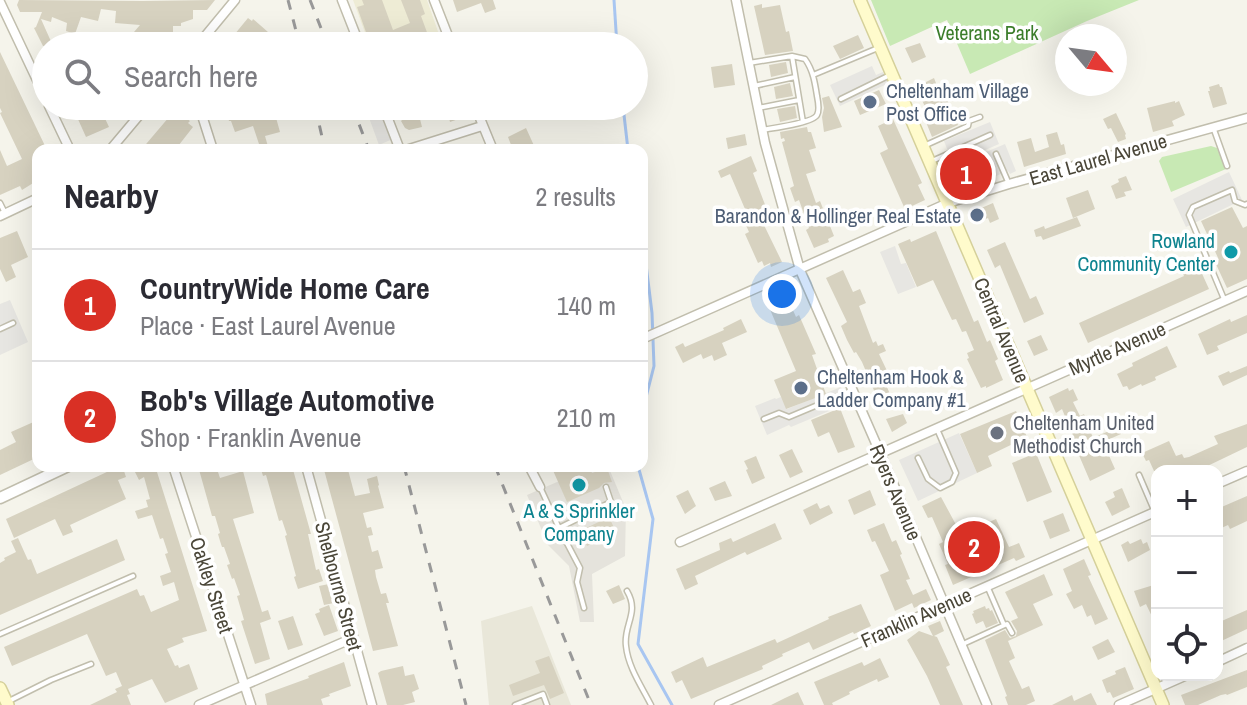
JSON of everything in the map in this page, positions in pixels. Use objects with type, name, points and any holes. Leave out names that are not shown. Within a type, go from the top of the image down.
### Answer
[{"type":"main road","name":"Central Avenue","points":[[860,0],[1163,705]]},
{"type":"street","points":[[209,32],[235,0]]},
{"type":"street","points":[[342,0],[355,32]]},
{"type":"street","points":[[434,0],[447,32]]},
{"type":"street","name":"Ryers Avenue","points":[[736,0],[762,130],[800,270],[987,705]]},
{"type":"street","points":[[0,2],[32,69]]},
{"type":"street","name":"East Laurel Avenue","points":[[648,336],[948,203],[1247,118]]},
{"type":"street","points":[[56,120],[67,144]]},
{"type":"street","points":[[115,144],[135,120]]},
{"type":"street","points":[[203,120],[211,144]]},
{"type":"street","points":[[389,120],[400,144]]},
{"type":"street","points":[[480,120],[490,144]]},
{"type":"street","points":[[423,144],[482,126]]},
{"type":"street","points":[[3,215],[32,201]]},
{"type":"street","name":"Myrtle Avenue","points":[[680,542],[1247,291]]},
{"type":"street","points":[[1223,481],[1247,471]]},
{"type":"street","points":[[0,498],[55,472]]},
{"type":"street","name":"Oakley Street","points":[[175,472],[251,705]]},
{"type":"street","name":"Shelbourne Street","points":[[308,472],[372,705]]},
{"type":"street","points":[[532,472],[540,487]]},
{"type":"street","name":"Franklin Avenue","points":[[719,705],[1151,514]]},
{"type":"street","points":[[199,705],[353,638]]},
{"type":"street","points":[[1223,659],[1247,648]]},
{"type":"street","points":[[1119,705],[1174,681]]},
{"type":"lane","points":[[813,75],[881,47]]},
{"type":"lane","points":[[749,63],[792,56],[805,59],[813,75],[818,110],[814,118],[762,130]]},
{"type":"lane","points":[[792,56],[803,122]]},
{"type":"lane","points":[[841,99],[892,74]]},
{"type":"lane","points":[[754,86],[795,77]]},
{"type":"lane","points":[[758,108],[799,100]]},
{"type":"lane","points":[[924,146],[968,126],[969,121],[980,117]]},
{"type":"lane","points":[[1213,127],[1227,166]]},
{"type":"lane","points":[[930,162],[990,135]]},
{"type":"lane","points":[[996,154],[1009,184]]},
{"type":"lane","points":[[1225,300],[1189,215],[1193,207],[1232,190],[1235,201],[1247,204]]},
{"type":"lane","points":[[0,203],[3,215]]},
{"type":"lane","points":[[0,329],[13,323]]},
{"type":"lane","points":[[764,419],[779,413],[789,417],[853,390]]},
{"type":"lane","points":[[918,458],[928,479],[940,488],[952,482],[956,473],[937,429]]},
{"type":"lane","points":[[1139,475],[1151,501]]},
{"type":"lane","points":[[540,487],[580,568],[577,582],[584,608]]},
{"type":"lane","points":[[559,528],[611,502],[606,487]]},
{"type":"lane","points":[[0,634],[133,576]]},
{"type":"lane","points":[[987,586],[1004,625]]},
{"type":"lane","points":[[627,591],[633,600],[633,610],[625,638],[626,650],[651,705]]},
{"type":"lane","points":[[961,645],[1007,624],[1012,633]]},
{"type":"lane","points":[[4,699],[91,664]]},
{"type":"lane","points":[[515,705],[543,694],[547,705]]},
{"type":"shaded area","points":[[353,0],[427,0],[438,32],[365,32]]},
{"type":"shaded area","points":[[872,66],[876,75],[883,72],[889,83],[840,106],[830,85]]},
{"type":"shaded area","points":[[370,120],[391,120],[397,137],[379,144]]},
{"type":"shaded area","points":[[990,122],[999,144],[976,154],[972,147],[950,156],[944,141]]},
{"type":"shaded area","points":[[1005,144],[1016,171],[989,179],[979,155]]},
{"type":"shaded area","points":[[1229,172],[1242,200],[1186,227],[1173,199]]},
{"type":"shaded area","points":[[895,246],[901,264],[906,263],[916,287],[898,294],[880,252]]},
{"type":"shaded area","points":[[10,300],[28,342],[0,355],[0,304]]},
{"type":"shaded area","points":[[841,387],[848,403],[767,435],[755,406],[781,397],[787,409]]},
{"type":"shaded area","points":[[959,433],[977,473],[918,501],[899,460]]},
{"type":"shaded area","points":[[580,472],[611,472],[626,509],[625,556],[592,574],[594,622],[580,622],[569,566],[548,545],[527,495]]},
{"type":"shaded area","points":[[532,606],[571,705],[489,705],[481,621]]},
{"type":"green space","name":"Veterans Park","points":[[871,0],[1139,0],[1080,24],[1055,24],[1055,35],[970,74],[947,20],[890,46]]},
{"type":"green space","points":[[1211,146],[1217,148],[1226,169],[1171,192],[1159,161],[1162,157]]},
{"type":"building","points":[[19,0],[215,0],[207,10],[193,10],[193,19],[181,23],[181,26],[173,26],[173,32],[134,32],[140,25],[115,23],[116,11],[101,9],[98,21],[81,17],[76,32],[66,31],[67,23],[52,17],[51,22],[41,19],[47,32],[36,32],[34,28],[42,12],[20,12],[17,5]]},
{"type":"building","points":[[362,0],[382,0],[393,30],[410,23],[401,0],[420,0],[427,32],[366,32],[357,7],[364,5]]},
{"type":"building","points":[[453,0],[493,0],[496,9],[485,13],[481,3],[457,12]]},
{"type":"building","points":[[762,4],[762,8],[780,5],[793,51],[765,55],[754,6]]},
{"type":"building","points":[[248,18],[268,32],[236,32]]},
{"type":"building","points":[[858,35],[864,48],[840,59],[833,46]]},
{"type":"building","points":[[920,43],[926,57],[912,63],[905,48]]},
{"type":"building","points":[[0,52],[44,144],[32,144],[32,184],[22,190],[20,186],[0,195],[0,150],[7,166],[22,159],[0,108]]},
{"type":"building","points":[[786,62],[788,73],[771,77],[769,65]]},
{"type":"building","points":[[732,64],[735,85],[714,88],[711,67]]},
{"type":"building","points":[[934,78],[942,99],[946,97],[958,125],[932,137],[926,122],[931,120],[914,88]]},
{"type":"building","points":[[790,83],[793,96],[776,99],[774,87]]},
{"type":"building","points":[[1219,84],[1227,104],[1213,108],[1209,87]]},
{"type":"building","name":"Cheltenham Village Post Office","points":[[879,90],[886,104],[860,115],[854,101]]},
{"type":"building","points":[[829,96],[842,127],[824,132],[822,98]]},
{"type":"building","points":[[1179,101],[1185,115],[1172,121],[1174,126],[1153,132],[1147,108]]},
{"type":"building","points":[[795,106],[797,118],[780,122],[777,109]]},
{"type":"building","points":[[1116,113],[1126,134],[1126,139],[1118,142],[1103,119]]},
{"type":"building","points":[[893,119],[922,183],[918,185],[925,200],[912,206],[904,207],[880,153],[888,149],[878,126]]},
{"type":"building","points":[[78,120],[106,120],[109,127],[86,137]]},
{"type":"building","points":[[166,120],[189,120],[193,127],[180,144],[146,144]]},
{"type":"building","points":[[277,120],[280,132],[265,136],[267,144],[259,144],[253,126],[235,132],[229,121]]},
{"type":"building","points":[[420,120],[422,127],[409,130],[401,121]]},
{"type":"building","points":[[807,127],[816,148],[809,150],[816,171],[806,174],[816,203],[820,201],[834,236],[828,239],[829,242],[814,248],[799,200],[795,202],[790,188],[794,186],[782,142],[785,141],[781,139],[780,132]]},
{"type":"building","points":[[526,128],[533,144],[511,144],[508,137]]},
{"type":"building","points":[[1057,132],[1066,154],[1024,167],[1017,142],[1031,138],[1035,152],[1049,147],[1046,135]]},
{"type":"building","points":[[745,134],[747,145],[728,149],[726,138]]},
{"type":"building","points":[[976,155],[986,180],[954,190],[945,168]]},
{"type":"building","points":[[751,156],[757,171],[753,173],[769,215],[761,219],[782,262],[771,267],[770,263],[764,266],[762,261],[758,263],[745,234],[749,232],[740,212],[745,209],[730,174],[721,178],[718,171]]},
{"type":"building","points":[[1126,176],[1132,190],[1116,199],[1111,186]]},
{"type":"building","points":[[1088,190],[1095,209],[1073,218],[1066,198]]},
{"type":"building","points":[[993,203],[999,219],[990,223],[988,218],[977,223],[972,212]]},
{"type":"building","name":"Rowland Community Center","points":[[1232,207],[1243,228],[1247,226],[1247,279],[1227,288],[1215,262],[1219,260],[1201,221]]},
{"type":"building","points":[[1077,217],[1081,226],[1043,240],[1041,236],[1036,237],[1034,230]]},
{"type":"building","points":[[17,231],[28,257],[11,265],[16,277],[6,282],[0,269],[0,238]]},
{"type":"building","points":[[936,231],[974,322],[978,320],[998,359],[995,361],[1003,380],[986,388],[981,388],[967,359],[967,353],[974,350],[966,331],[962,332],[956,319],[952,320],[933,280],[917,287],[898,244]]},
{"type":"building","points":[[1005,242],[1030,299],[1036,296],[1044,314],[1024,323],[1000,265],[995,268],[987,250]]},
{"type":"building","points":[[1199,267],[1209,289],[1088,343],[1079,323]]},
{"type":"building","points":[[843,270],[853,292],[860,289],[866,303],[859,306],[873,343],[876,341],[878,346],[883,344],[886,351],[879,354],[889,375],[883,378],[893,401],[881,407],[862,362],[841,326],[847,322],[826,278]]},
{"type":"building","points":[[788,299],[796,317],[799,315],[816,354],[812,355],[826,394],[786,409],[774,380],[796,371],[769,307]]},
{"type":"building","points":[[1247,315],[1247,333],[1217,346],[1219,350],[1207,355],[1198,334],[1230,319],[1231,322]]},
{"type":"building","points":[[741,319],[747,332],[722,343],[727,355],[714,361],[712,355],[703,359],[701,354],[683,363],[675,347],[683,343],[685,347]]},
{"type":"building","points":[[1041,335],[1048,350],[1034,356],[1027,341]]},
{"type":"building","points":[[1167,346],[1177,367],[1142,386],[1129,390],[1127,386],[1123,387],[1117,374]]},
{"type":"building","points":[[1247,366],[1247,375],[1223,386],[1218,376]]},
{"type":"building","points":[[1068,388],[1069,391],[1073,389],[1078,400],[1073,402],[1080,416],[1084,414],[1093,438],[1118,427],[1121,434],[1103,442],[1115,469],[1090,481],[1069,440],[1074,438],[1062,409],[1056,413],[1049,397]]},
{"type":"building","points":[[840,408],[855,447],[838,453],[829,432],[818,437],[811,420]]},
{"type":"building","points":[[1016,411],[1027,437],[988,456],[992,466],[977,473],[960,434]]},
{"type":"building","points":[[903,414],[907,423],[892,432],[886,419]]},
{"type":"building","points":[[32,423],[32,460],[0,475],[0,450],[16,442],[11,432]]},
{"type":"building","points":[[1247,424],[1247,447],[1210,465],[1151,465],[1142,453],[1169,441],[1176,456],[1182,454],[1184,458],[1189,457],[1218,444],[1214,436]]},
{"type":"building","points":[[792,449],[803,472],[790,478],[779,455]]},
{"type":"building","points":[[1036,453],[1052,492],[1027,502],[1012,463]]},
{"type":"building","points":[[756,456],[765,478],[752,484],[744,461]]},
{"type":"building","points":[[107,472],[124,472],[126,477],[118,480],[126,499],[70,525],[73,532],[63,536],[55,519],[14,538],[6,519]]},
{"type":"building","points":[[135,472],[157,472],[207,631],[182,638],[184,642],[167,649],[175,666],[179,668],[189,664],[198,689],[165,703],[152,679],[128,689],[131,705],[90,705],[117,692],[115,689],[122,686],[116,672],[106,676],[87,634],[12,666],[4,647],[137,589],[140,596],[144,595],[151,612],[179,600],[174,582],[163,586],[160,576],[171,572],[163,538],[160,539],[152,515],[138,519],[135,511],[148,507],[146,500],[150,499],[144,477],[139,480]]},
{"type":"building","points":[[200,472],[218,472],[220,478],[243,472],[254,513],[233,519],[262,612],[268,610],[271,619],[260,623],[270,659],[255,664],[241,621],[244,620],[237,596],[240,595],[227,565],[230,564],[220,541],[215,516],[212,516]]},
{"type":"building","points":[[262,472],[294,472],[311,534],[308,534],[316,570],[319,569],[323,581],[298,589],[287,535],[282,520],[279,521],[266,475],[263,476]]},
{"type":"building","points":[[325,472],[349,472],[355,496],[370,493],[367,479],[377,476],[384,508],[363,513],[367,528],[371,527],[373,535],[368,536],[372,552],[378,550],[383,568],[375,570],[376,577],[381,594],[386,593],[398,646],[373,651]]},
{"type":"building","name":"A & S Sprinkler Company","points":[[554,472],[608,472],[612,482],[567,502]]},
{"type":"building","points":[[725,481],[732,496],[715,501],[709,488]]},
{"type":"building","points":[[1122,488],[1130,507],[1112,516],[1105,502],[1115,497],[1113,492]]},
{"type":"building","points":[[688,490],[696,506],[685,514],[676,496]]},
{"type":"building","points":[[870,490],[876,505],[854,515],[848,500]]},
{"type":"building","points":[[1247,496],[1247,521],[1230,529],[1228,525],[1223,527],[1223,506]]},
{"type":"building","points":[[941,497],[961,534],[996,519],[1009,547],[1019,543],[1025,557],[1016,561],[1014,558],[953,585],[939,544],[943,542],[932,517],[928,518],[922,506]]},
{"type":"building","points":[[817,503],[820,509],[829,505],[833,513],[810,525],[803,510]]},
{"type":"building","points":[[1063,513],[1070,531],[1050,539],[1043,521]]},
{"type":"building","points":[[609,517],[616,532],[587,546],[580,531]]},
{"type":"building","points":[[775,523],[782,539],[747,555],[745,552],[695,576],[698,584],[685,590],[676,569],[720,550],[719,543],[731,538],[733,542]]},
{"type":"building","points":[[884,523],[892,542],[896,540],[902,554],[910,579],[906,580],[913,595],[926,589],[931,600],[914,608],[912,603],[895,611],[880,575],[889,571],[867,530]]},
{"type":"building","points":[[18,538],[37,574],[117,539],[125,560],[0,615],[0,563],[16,552],[11,541]]},
{"type":"building","points":[[1141,539],[1143,544],[1147,542],[1150,550],[1128,562],[1121,545]]},
{"type":"building","points":[[1084,559],[1091,575],[1088,576],[1108,619],[1095,625],[1082,605],[1074,609],[1066,594],[1072,591],[1063,569]]},
{"type":"building","points":[[1044,574],[1053,595],[1033,604],[1043,625],[1008,641],[1015,658],[1009,661],[1022,689],[1029,686],[1035,701],[1026,705],[1008,705],[985,640],[1005,630],[1010,638],[1016,636],[1017,631],[1011,621],[1018,618],[1005,592]]},
{"type":"building","points":[[329,584],[334,603],[324,605],[319,586]]},
{"type":"building","points":[[619,585],[625,599],[613,604],[606,591]]},
{"type":"building","points":[[1151,586],[1151,614],[1146,604],[1140,607],[1134,591]]},
{"type":"building","points":[[861,604],[871,626],[813,650],[809,642],[782,654],[762,666],[763,669],[691,699],[682,680],[676,683],[671,672],[703,657],[707,667],[775,639],[777,643]]},
{"type":"building","points":[[329,605],[338,631],[324,636],[315,614]]},
{"type":"building","points":[[985,606],[992,610],[998,623],[986,628],[983,621],[976,624],[972,614]]},
{"type":"building","points":[[1247,610],[1247,629],[1223,640],[1223,620]]},
{"type":"building","points":[[293,616],[303,645],[288,650],[278,621]]},
{"type":"building","points":[[940,621],[944,631],[934,636],[950,665],[946,667],[963,705],[940,705],[907,640],[919,631],[933,636],[928,626]]},
{"type":"building","points":[[1108,639],[1115,652],[1098,660],[1092,647]]},
{"type":"building","points":[[549,656],[564,693],[550,699],[544,685],[513,696],[509,685],[540,673],[535,661]]},
{"type":"building","points":[[880,658],[889,677],[849,692],[833,705],[824,705],[814,682]]},
{"type":"building","points":[[344,662],[351,686],[321,699],[323,705],[267,705],[265,694]]},
{"type":"building","points":[[403,666],[405,676],[414,674],[419,689],[412,692],[415,702],[387,705],[378,673]]},
{"type":"building","points":[[1125,667],[1134,689],[1113,698],[1110,692],[1107,693],[1102,680]]},
{"type":"building","points":[[1247,670],[1247,687],[1198,705],[1185,705],[1181,695]]},
{"type":"building","points":[[798,692],[804,705],[771,705],[785,698]]},
{"type":"building","points":[[1091,693],[1097,705],[1052,705],[1072,695],[1074,701]]},
{"type":"waterway","points":[[614,0],[616,32]]},
{"type":"waterway","points":[[625,120],[627,144]]},
{"type":"waterway","points":[[648,281],[654,366],[648,390]]},
{"type":"waterway","points":[[640,472],[653,519],[638,644],[672,705]]},
{"type":"railway","points":[[288,0],[296,32]]},
{"type":"railway","points":[[310,0],[323,32]]},
{"type":"railway","points":[[318,120],[324,144]]},
{"type":"railway","points":[[357,120],[367,144]]},
{"type":"railway","points":[[406,472],[466,705]]},
{"type":"railway","points":[[497,472],[591,705]]},
{"type":"place","name":"Cheltenham Village Post Office","points":[[870,102]]},
{"type":"place","name":"CountryWide Home Care","points":[[966,174]]},
{"type":"place","name":"Barandon & Hollinger Real Estate","points":[[977,215]]},
{"type":"place","name":"Rowland Community Center","points":[[1231,252]]},
{"type":"place","name":"Cheltenham Hook & Ladder Company #1","points":[[801,388]]},
{"type":"place","name":"Cheltenham United Methodist Church","points":[[997,433]]},
{"type":"place","name":"A & S Sprinkler Company","points":[[579,485]]},
{"type":"place","name":"Bob's Village Automotive","points":[[974,547]]}]
